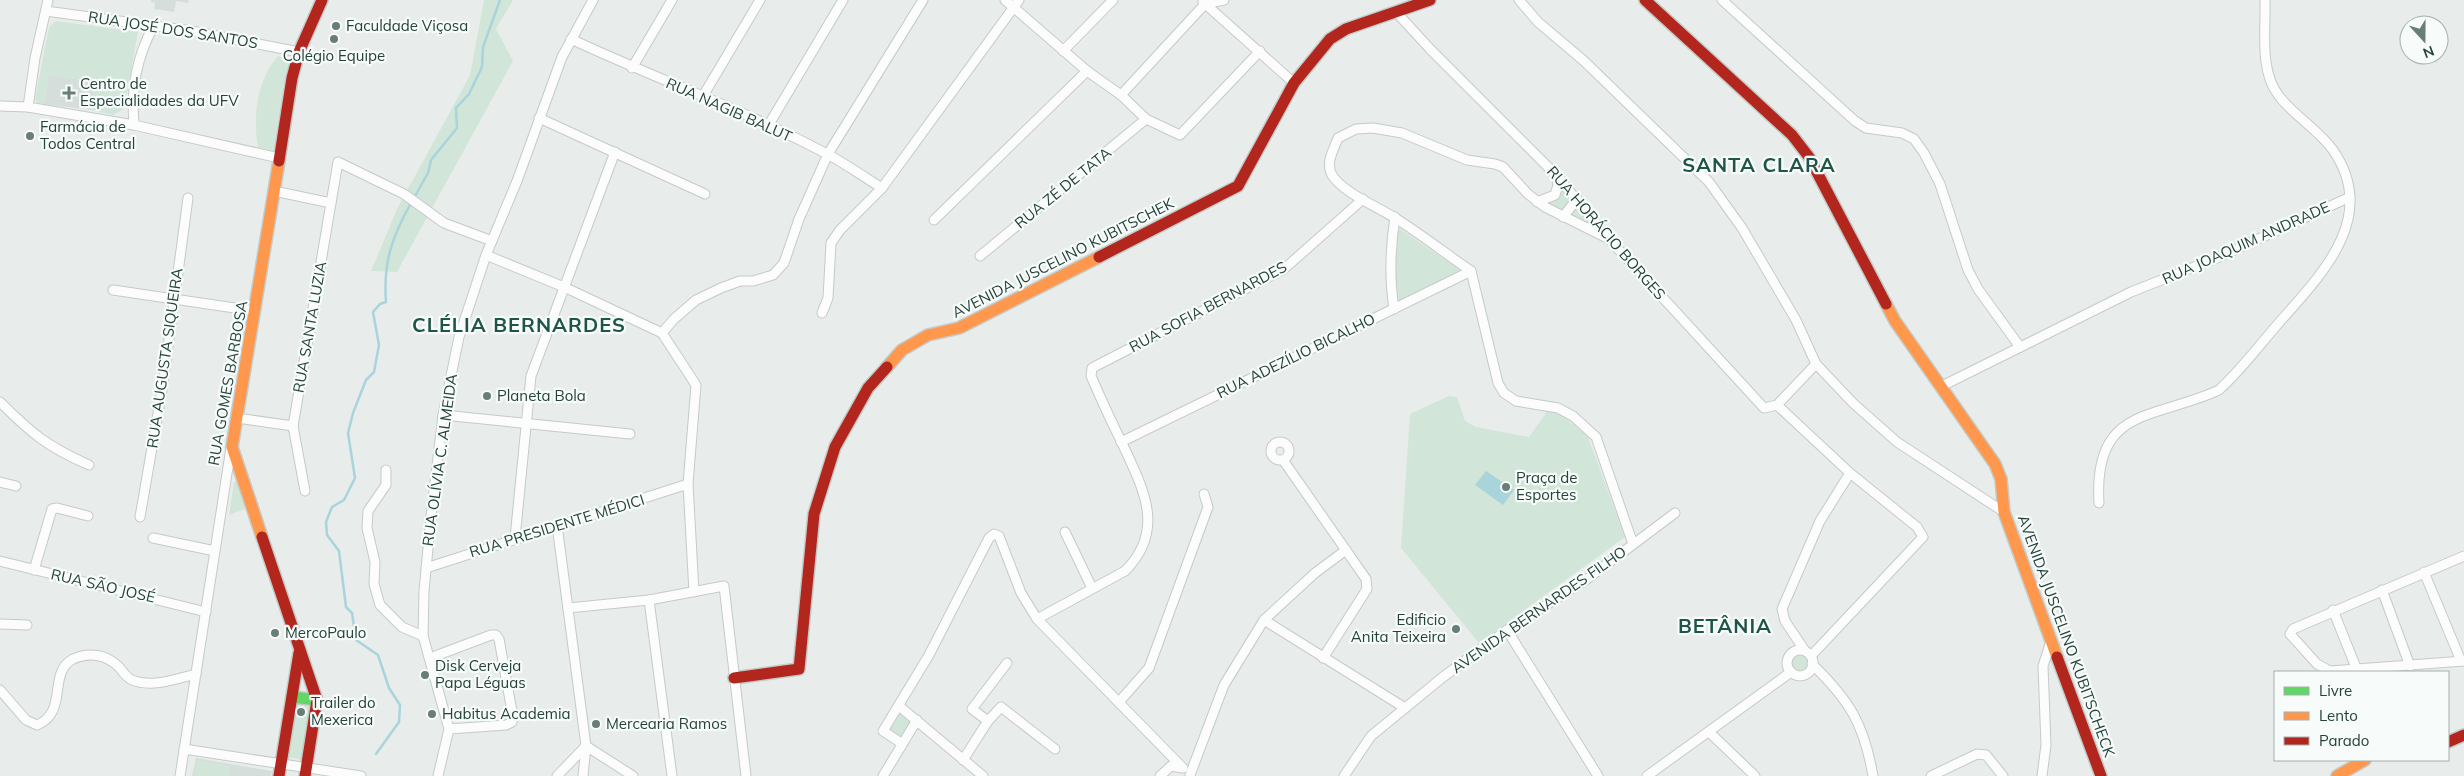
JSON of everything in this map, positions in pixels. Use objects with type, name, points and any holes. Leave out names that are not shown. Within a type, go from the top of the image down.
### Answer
[{"type":"street","points":[[28,107],[35,58],[48,0]]},
{"type":"street","name":"RUA GOMES BARBOSA","points":[[180,776],[279,158],[299,52],[322,0]]},
{"type":"street","name":"RUA OLÍVIA C. ALMEIDA","points":[[423,636],[426,568],[443,415],[459,337],[486,255],[562,57],[593,0]]},
{"type":"street","points":[[632,68],[672,0]]},
{"type":"street","points":[[703,96],[760,0]]},
{"type":"street","points":[[768,126],[843,0]]},
{"type":"street","points":[[662,333],[674,318],[696,300],[720,288],[740,281],[753,281],[773,275],[784,263],[800,219],[828,154],[923,0]]},
{"type":"street","points":[[1005,0],[1016,3],[1063,51],[1121,96],[1146,119],[1180,135],[1260,51]]},
{"type":"street","points":[[1063,51],[1113,0]]},
{"type":"street","points":[[1121,96],[1203,2],[1224,0]]},
{"type":"street","name":"AVENIDA JUSCELINO KUBITSCHEK","points":[[734,678],[799,669],[814,514],[835,447],[868,388],[902,350],[928,335],[959,328],[1238,186],[1294,83],[1330,39],[1346,29],[1430,0]]},
{"type":"street","points":[[1519,0],[1538,22],[1584,62],[1709,182],[1747,237],[1796,320],[1816,364],[1853,403],[1897,442],[2004,512]]},
{"type":"street","name":"AVENIDA JUSCELINO KUBITSCHECK","points":[[1645,0],[1798,142],[1813,164],[1894,321],[1995,464],[2001,479],[2004,512],[2101,776]]},
{"type":"street","points":[[1722,0],[1855,121],[1866,128],[1902,133],[1914,139],[1924,152],[1940,184],[1968,270],[1978,289],[2020,347]]},
{"type":"street","points":[[2099,503],[2100,465],[2109,444],[2122,427],[2138,416],[2202,398],[2219,390],[2233,377],[2320,276],[2336,252],[2348,218],[2350,197],[2342,166],[2332,149],[2279,97],[2271,83],[2267,67],[2265,0]]},
{"type":"street","points":[[1203,2],[1294,83]]},
{"type":"street","points":[[822,313],[828,298],[832,243],[840,230],[882,188],[1016,3]]},
{"type":"street","name":"RUA JOSÉ DOS SANTOS","points":[[46,11],[154,26],[299,52]]},
{"type":"street","name":"RUA HORÁCIO BORGES","points":[[1396,12],[1437,57],[1557,176],[1609,239],[1759,403],[1768,408],[1777,405]]},
{"type":"street","points":[[134,125],[132,101],[135,72],[144,44],[154,26]]},
{"type":"street","name":"RUA NAGIB BALUT","points":[[571,39],[632,68],[703,96],[828,154],[882,188]]},
{"type":"street","points":[[934,220],[1088,71]]},
{"type":"street","points":[[0,106],[28,107],[134,125],[279,158]]},
{"type":"street","points":[[539,118],[705,194]]},
{"type":"street","name":"RUA ZÉ DE TATA","points":[[980,256],[1146,119]]},
{"type":"street","points":[[1609,239],[1537,202],[1503,167],[1495,164],[1467,160],[1402,133],[1374,128],[1356,130],[1338,138],[1329,168],[1332,176],[1471,271],[1498,383],[1504,394],[1516,401],[1558,408],[1573,416],[1596,437],[1633,544]]},
{"type":"street","points":[[515,538],[524,425],[531,376],[615,152]]},
{"type":"street","name":"RUA SANTA LUZIA","points":[[305,491],[293,426],[338,162],[404,194],[422,205],[444,223],[492,241]]},
{"type":"street","points":[[1537,202],[1554,195],[1558,185],[1557,176]]},
{"type":"street","points":[[274,191],[331,203]]},
{"type":"street","name":"RUA JOAQUIM ANDRADE","points":[[1940,387],[2131,292],[2217,258],[2350,197]]},
{"type":"street","name":"RUA AUGUSTA SIQUEIRA","points":[[140,517],[163,384],[188,198]]},
{"type":"street","name":"RUA SOFIA BERNARDES","points":[[1121,442],[1090,376],[1092,368],[1284,269],[1363,199]]},
{"type":"street","points":[[1563,217],[1577,199]]},
{"type":"street","points":[[1394,309],[1391,289],[1390,253],[1395,218]]},
{"type":"street","points":[[486,255],[564,287],[662,333],[696,385],[688,484],[694,592]]},
{"type":"street","name":"RUA ADEZÍLIO BICALHO","points":[[1121,442],[1471,271]]},
{"type":"street","points":[[113,290],[255,311]]},
{"type":"street","points":[[1809,657],[1797,650],[1790,654],[1787,666],[1791,672],[1803,675],[1809,671],[1809,657],[1923,537],[1922,531],[1850,473],[1777,405],[1816,364]]},
{"type":"street","points":[[0,402],[33,434],[56,450],[89,465]]},
{"type":"street","points":[[443,415],[524,425],[630,434]]},
{"type":"street","points":[[237,418],[293,426]]},
{"type":"street","points":[[1037,619],[1125,571],[1139,554],[1146,534],[1148,515],[1145,493],[1121,442]]},
{"type":"street","points":[[232,446],[317,700],[306,773]]},
{"type":"street","points":[[1283,460],[1366,579],[1368,589],[1323,658]]},
{"type":"street","points":[[386,470],[386,485],[368,511],[367,528],[375,562],[374,584],[380,606],[402,627],[423,636],[449,729],[438,776]]},
{"type":"street","points":[[1850,473],[1820,521],[1782,609],[1785,621],[1809,657],[1851,708],[1868,745],[1873,776]]},
{"type":"street","points":[[0,482],[16,486]]},
{"type":"street","name":"RUA PRESIDENTE MÉDICI","points":[[426,568],[688,484]]},
{"type":"street","points":[[1119,702],[1149,668],[1208,507],[1204,494]]},
{"type":"street","points":[[34,570],[52,509],[57,508],[88,516]]},
{"type":"street","name":"AVENIDA BERNARDES FILHO","points":[[1344,776],[1371,736],[1405,708],[1507,630],[1587,579],[1675,513]]},
{"type":"street","points":[[557,525],[586,746],[583,776]]},
{"type":"street","points":[[1065,532],[1092,588]]},
{"type":"street","points":[[902,743],[884,731],[929,655],[989,538],[994,534],[999,536],[1021,593],[1037,619],[1190,775],[1224,684],[1264,620],[1315,573],[1346,550]]},
{"type":"street","points":[[153,538],[215,552]]},
{"type":"street","points":[[2424,572],[2463,661],[2330,671],[2317,664],[2292,638],[2291,631],[2293,629],[2332,610],[2382,590],[2424,572],[2464,556]]},
{"type":"street","name":"RUA SÃO JOSÉ","points":[[0,561],[206,612]]},
{"type":"street","points":[[568,608],[649,600],[724,586],[734,678],[748,776]]},
{"type":"street","points":[[2382,590],[2410,666]]},
{"type":"street","points":[[649,600],[672,776]]},
{"type":"street","points":[[2332,610],[2357,670]]},
{"type":"street","points":[[1264,620],[1405,708]]},
{"type":"street","points":[[0,624],[27,625]]},
{"type":"street","points":[[1507,630],[1598,776]]},
{"type":"street","points":[[430,658],[491,635],[496,635],[499,638],[513,717],[512,722],[506,725],[449,729]]},
{"type":"street","points":[[2042,776],[2046,745],[2043,666],[2051,641]]},
{"type":"street","points":[[279,776],[299,650]]},
{"type":"street","points":[[0,690],[26,720],[37,725],[47,721],[53,711],[60,675],[71,660],[84,655],[103,656],[116,664],[131,680],[148,683],[196,674]]},
{"type":"street","points":[[988,721],[972,709],[1007,663]]},
{"type":"street","points":[[1647,776],[1791,672]]},
{"type":"street","points":[[292,697],[317,700]]},
{"type":"street","points":[[899,706],[983,776]]},
{"type":"street","points":[[963,760],[988,721],[1002,707],[1055,749]]},
{"type":"street","points":[[883,776],[917,720]]},
{"type":"street","points":[[1709,732],[1755,776]]},
{"type":"street","points":[[2449,742],[2464,735]]},
{"type":"street","points":[[557,776],[586,746]]},
{"type":"street","points":[[586,746],[633,776]]},
{"type":"street","points":[[184,748],[281,764],[306,773],[361,776]]},
{"type":"street","points":[[1931,776],[1977,754],[1986,755],[2003,776]]},
{"type":"street","points":[[2337,776],[2363,761]]},
{"type":"street","points":[[1160,776],[1171,766],[1182,767]]},
{"type":"shaded area","points":[[151,0],[189,0],[188,3],[176,1],[174,12],[154,9],[155,3],[151,2]]},
{"type":"shaded area","name":"Centro de Especialidades da UFV","points":[[48,75],[95,82],[91,110],[44,104]]},
{"type":"shaded area","points":[[196,758],[272,771],[271,776],[192,776]]},
{"type":"green space","points":[[484,0],[513,0],[496,29],[513,61],[397,272],[371,271],[397,209],[470,75]]},
{"type":"green space","points":[[56,21],[138,32],[124,109],[113,115],[91,110],[95,82],[48,75],[44,104],[38,103],[35,99],[49,27]]},
{"type":"green space","points":[[278,56],[289,60],[273,151],[258,148],[256,112],[265,77]]},
{"type":"green space","points":[[1558,178],[1608,238],[1544,202],[1550,200]]},
{"type":"green space","points":[[1397,227],[1460,270],[1399,304],[1394,255]]},
{"type":"green space","name":"Praça de Esportes","points":[[1449,396],[1457,397],[1465,421],[1476,427],[1529,437],[1548,410],[1558,411],[1588,437],[1625,537],[1479,643],[1401,548],[1410,414]]},
{"type":"green space","points":[[234,482],[237,482],[245,509],[229,515]]},
{"type":"green space","points":[[1800,651],[1808,654],[1811,662],[1808,670],[1800,673],[1792,670],[1789,662],[1792,654]]},
{"type":"green space","points":[[295,704],[310,707],[302,760],[287,757]]},
{"type":"green space","points":[[899,710],[915,722],[901,740],[886,729]]},
{"type":"green space","points":[[197,760],[230,766],[228,776],[194,776]]},
{"type":"water","points":[[1486,471],[1514,490],[1503,505],[1475,485]]},
{"type":"waterway","points":[[414,198],[428,173],[431,160],[457,128],[456,108],[469,94],[482,67],[483,47],[500,0]]},
{"type":"waterway","points":[[376,754],[399,722],[400,705],[389,688],[378,655],[356,640],[352,613],[346,607],[339,551],[327,535],[326,522],[332,507],[344,500],[355,478],[348,433],[353,413],[366,380],[374,372],[379,345],[373,312],[380,304],[386,302],[386,274],[390,250],[411,203]]},
{"type":"traffic: fast","points":[[292,697],[317,700]]},
{"type":"traffic: slow","points":[[262,537],[232,447],[279,161]]},
{"type":"traffic: slow","points":[[887,367],[902,350],[928,335],[959,328],[1099,257]]},
{"type":"traffic: slow","points":[[1886,304],[1895,321],[1995,464],[2001,479],[2004,512],[2057,657]]},
{"type":"traffic: slow","points":[[2337,776],[2363,761]]},
{"type":"traffic: jam","points":[[279,161],[292,78],[299,52],[322,0]]},
{"type":"traffic: jam","points":[[1099,257],[1238,186],[1294,83],[1330,39],[1346,29],[1430,0]]},
{"type":"traffic: jam","points":[[1645,0],[1792,135],[1809,157],[1886,304]]},
{"type":"traffic: jam","points":[[734,678],[799,669],[814,514],[835,447],[868,388],[887,367]]},
{"type":"traffic: jam","points":[[262,537],[317,700],[305,776]]},
{"type":"traffic: jam","points":[[279,776],[299,653]]},
{"type":"traffic: jam","points":[[2057,657],[2101,776]]},
{"type":"traffic: jam","points":[[2449,742],[2464,735]]},
{"type":"place","name":"Faculdade Viçosa","points":[[336,26]]},
{"type":"place","name":"Colégio Equipe","points":[[334,39]]},
{"type":"place","name":"Centro de Especialidades da UFV","points":[[69,93]]},
{"type":"place","name":"Farmácia de Todos Central","points":[[30,136]]},
{"type":"place","name":"Planeta Bola","points":[[487,396]]},
{"type":"place","name":"Praça de Esportes","points":[[1506,487]]},
{"type":"place","name":"Edificio Anita Teixeira","points":[[1456,629]]},
{"type":"place","name":"MercoPaulo","points":[[275,633]]},
{"type":"place","name":"Disk Cerveja Papa Léguas","points":[[425,675]]},
{"type":"place","name":"Trailer do Mexerica","points":[[301,712]]},
{"type":"place","name":"Habitus Academia","points":[[432,714]]},
{"type":"place","name":"Mercearia Ramos","points":[[596,724]]},
{"type":"district","name":"SANTA CLARA","points":[[1759,165]]},
{"type":"district","name":"CLÉLIA BERNARDES","points":[[519,325]]},
{"type":"district","name":"BETÂNIA","points":[[1725,626]]}]
